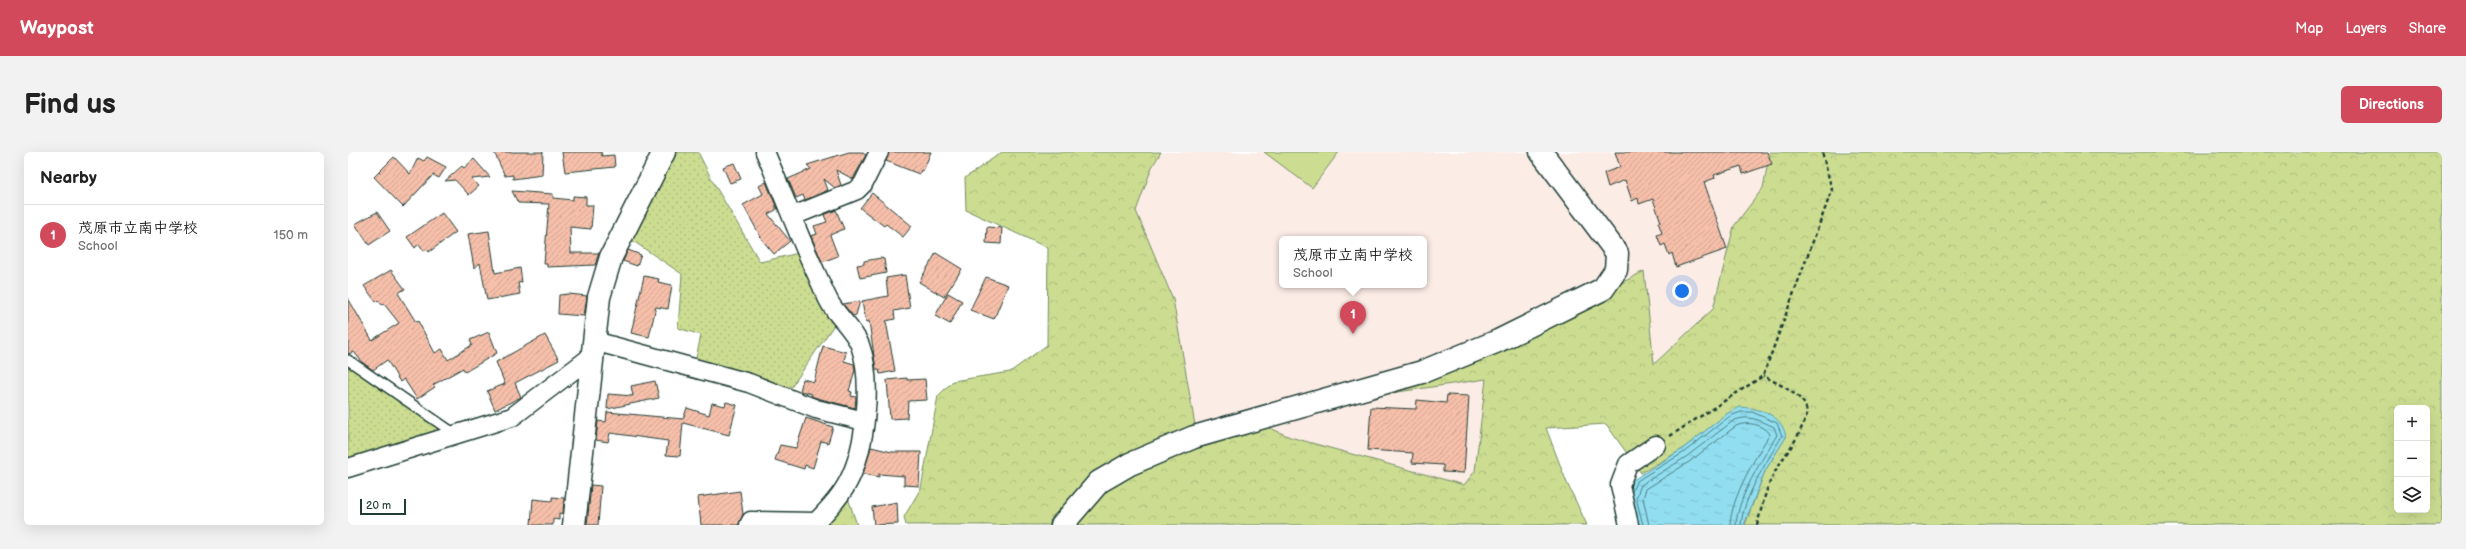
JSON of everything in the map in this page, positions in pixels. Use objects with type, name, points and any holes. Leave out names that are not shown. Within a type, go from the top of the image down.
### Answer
[{"type":"street","points":[[574,525],[599,297],[611,257],[664,152]]},
{"type":"street","points":[[749,525],[751,521],[816,522],[848,482],[858,454],[864,421],[867,380],[860,344],[830,303],[802,244],[793,216],[765,152]]},
{"type":"street","points":[[793,216],[857,190],[863,184],[879,152]]},
{"type":"street","points":[[1062,525],[1099,482],[1130,464],[1194,438],[1422,372],[1498,341],[1603,289],[1616,270],[1617,253],[1541,152]]},
{"type":"street","points":[[593,348],[749,383],[816,409],[864,421]]},
{"type":"street","points":[[348,468],[512,417],[593,348]]},
{"type":"street","points":[[1629,525],[1620,485],[1628,464],[1656,445]]},
{"type":"lane","points":[[348,360],[456,435]]},
{"type":"path","points":[[1656,445],[1763,376],[1832,190],[1822,152]]},
{"type":"path","points":[[1757,525],[1767,490],[1775,471],[1800,432],[1806,416],[1806,407],[1802,401],[1783,386],[1763,376]]},
{"type":"shaded area","points":[[1161,152],[1770,152],[1763,188],[1734,226],[1713,309],[1653,364],[1644,271],[1486,379],[1475,471],[1464,485],[1290,437],[1268,427],[1196,431],[1173,299],[1136,211],[1152,167]]},
{"type":"green space","points":[[670,152],[698,152],[713,182],[760,262],[799,253],[836,322],[788,392],[695,363],[701,335],[678,328],[682,274],[627,237]]},
{"type":"green space","points":[[1002,152],[1161,152],[1152,167],[1136,211],[1173,299],[1196,431],[1121,456],[1092,472],[1094,494],[1134,468],[1268,427],[1290,437],[1464,485],[1475,471],[1486,379],[1357,398],[1481,358],[1644,271],[1654,364],[1713,309],[1734,226],[1763,188],[1770,152],[2442,152],[2442,525],[1745,525],[1765,471],[1786,437],[1728,413],[1681,450],[1641,473],[1606,424],[1546,428],[1567,483],[1587,525],[906,525],[904,517],[921,488],[938,396],[953,381],[1010,372],[1047,345],[1048,248],[966,210],[965,178]]},
{"type":"green space","points":[[1264,152],[1339,152],[1312,188]]},
{"type":"green space","points":[[348,363],[377,386],[441,428],[440,435],[348,463]]},
{"type":"green space","points":[[846,492],[857,525],[820,525]]},
{"type":"water","points":[[1740,407],[1755,409],[1769,414],[1780,423],[1784,429],[1786,437],[1765,471],[1744,525],[1634,525],[1628,491],[1633,480],[1681,450],[1728,413]]},
{"type":"building","points":[[494,152],[543,152],[542,175],[513,179],[513,175],[505,176]]},
{"type":"building","points":[[562,152],[601,152],[602,156],[614,155],[615,167],[565,172]]},
{"type":"building","points":[[849,152],[861,152],[866,155],[853,179],[836,170],[841,185],[835,188],[824,179],[828,190],[805,200],[803,195],[796,198],[788,179],[811,169],[807,165]]},
{"type":"building","points":[[889,152],[931,152],[923,171],[921,170],[919,174],[886,161]]},
{"type":"building","points":[[1615,152],[1767,152],[1772,164],[1743,174],[1741,166],[1714,175],[1715,178],[1704,182],[1727,249],[1676,267],[1672,253],[1669,255],[1665,244],[1661,246],[1657,235],[1662,233],[1658,222],[1661,222],[1653,199],[1639,204],[1638,198],[1632,201],[1625,180],[1608,187],[1604,173],[1620,167]]},
{"type":"building","points":[[394,157],[410,174],[418,158],[424,161],[427,157],[446,167],[439,178],[433,175],[403,207],[374,177]]},
{"type":"building","points":[[474,159],[490,177],[472,179],[479,186],[469,195],[455,180],[445,181],[462,166],[464,168]]},
{"type":"building","points":[[734,163],[741,179],[730,183],[723,167]]},
{"type":"building","points":[[766,182],[776,206],[776,210],[768,214],[790,241],[774,254],[763,241],[743,205],[763,194],[759,186]]},
{"type":"building","points":[[512,191],[553,194],[553,198],[573,200],[573,196],[586,197],[586,205],[593,205],[591,229],[570,227],[571,253],[599,253],[595,265],[547,267],[547,264],[544,264],[549,204],[518,203]]},
{"type":"building","points":[[872,193],[912,226],[903,237],[886,224],[884,226],[860,208]]},
{"type":"building","points":[[836,210],[844,229],[830,235],[838,256],[822,262],[811,236],[817,234],[814,226],[827,222],[824,215]]},
{"type":"building","points":[[377,212],[390,231],[369,245],[355,224]]},
{"type":"building","points":[[442,213],[456,232],[429,252],[427,249],[424,251],[419,244],[415,248],[407,237]]},
{"type":"building","points":[[987,227],[1002,228],[1001,244],[986,243]]},
{"type":"building","points":[[489,231],[495,273],[520,268],[522,282],[518,283],[520,294],[487,300],[480,263],[474,268],[468,234]]},
{"type":"building","points":[[628,250],[641,255],[637,266],[623,261]]},
{"type":"building","points":[[936,253],[962,269],[944,297],[919,282]]},
{"type":"building","points":[[881,258],[884,259],[886,273],[860,278],[857,265],[864,264],[864,261]]},
{"type":"building","points":[[391,270],[405,289],[398,293],[416,322],[418,321],[435,353],[442,349],[448,360],[472,345],[470,340],[489,332],[497,353],[465,372],[463,368],[433,385],[435,387],[417,399],[404,379],[400,382],[387,360],[373,370],[363,363],[354,352],[348,354],[348,298],[372,340],[399,323],[384,304],[382,305],[378,300],[376,302],[364,286]]},
{"type":"building","points":[[905,275],[910,308],[894,311],[895,319],[886,321],[895,371],[880,374],[879,370],[876,370],[869,321],[866,322],[862,301],[888,296],[886,278]]},
{"type":"building","points":[[644,276],[659,279],[658,282],[672,285],[668,309],[656,307],[649,337],[631,333]]},
{"type":"building","points":[[986,277],[1008,285],[994,319],[970,310]]},
{"type":"building","points":[[948,293],[962,301],[950,324],[935,316]]},
{"type":"building","points":[[569,294],[587,296],[584,316],[558,314],[559,295]]},
{"type":"building","points":[[860,301],[856,315],[853,316],[843,304]]},
{"type":"building","points":[[545,335],[559,360],[515,383],[521,397],[495,410],[487,391],[505,384],[496,362]]},
{"type":"building","points":[[823,346],[846,352],[844,361],[854,364],[855,370],[849,391],[852,392],[851,396],[856,397],[855,408],[817,398],[811,396],[812,394],[800,391],[803,379],[814,382]]},
{"type":"building","points":[[907,378],[907,380],[925,379],[927,400],[908,401],[907,418],[890,419],[887,380]]},
{"type":"building","points":[[655,381],[659,398],[607,409],[608,394],[633,396],[631,386]]},
{"type":"building","points":[[1447,395],[1469,396],[1464,473],[1443,472],[1443,465],[1412,463],[1413,453],[1368,450],[1371,407],[1416,409],[1417,400],[1446,403]]},
{"type":"building","points":[[726,402],[737,405],[729,435],[683,423],[680,456],[666,455],[668,441],[610,433],[608,442],[596,440],[598,421],[606,422],[607,412],[683,419],[687,408],[709,415],[712,403],[725,406]]},
{"type":"building","points":[[806,418],[833,427],[828,443],[821,441],[813,468],[805,465],[804,469],[775,460],[780,445],[796,448]]},
{"type":"building","points":[[871,447],[892,452],[921,452],[919,486],[904,485],[904,476],[879,474],[879,477],[863,474]]},
{"type":"building","points":[[591,485],[601,486],[598,525],[587,525]]},
{"type":"building","points":[[740,491],[743,514],[739,525],[701,525],[698,497]]},
{"type":"building","points":[[552,497],[564,498],[563,514],[559,513],[559,520],[553,519],[553,525],[531,525],[533,499],[552,501]]},
{"type":"building","points":[[897,502],[898,524],[874,525],[872,507]]},
{"type":"place","name":"茂原市立南中学校","points":[[1353,334]]}]
